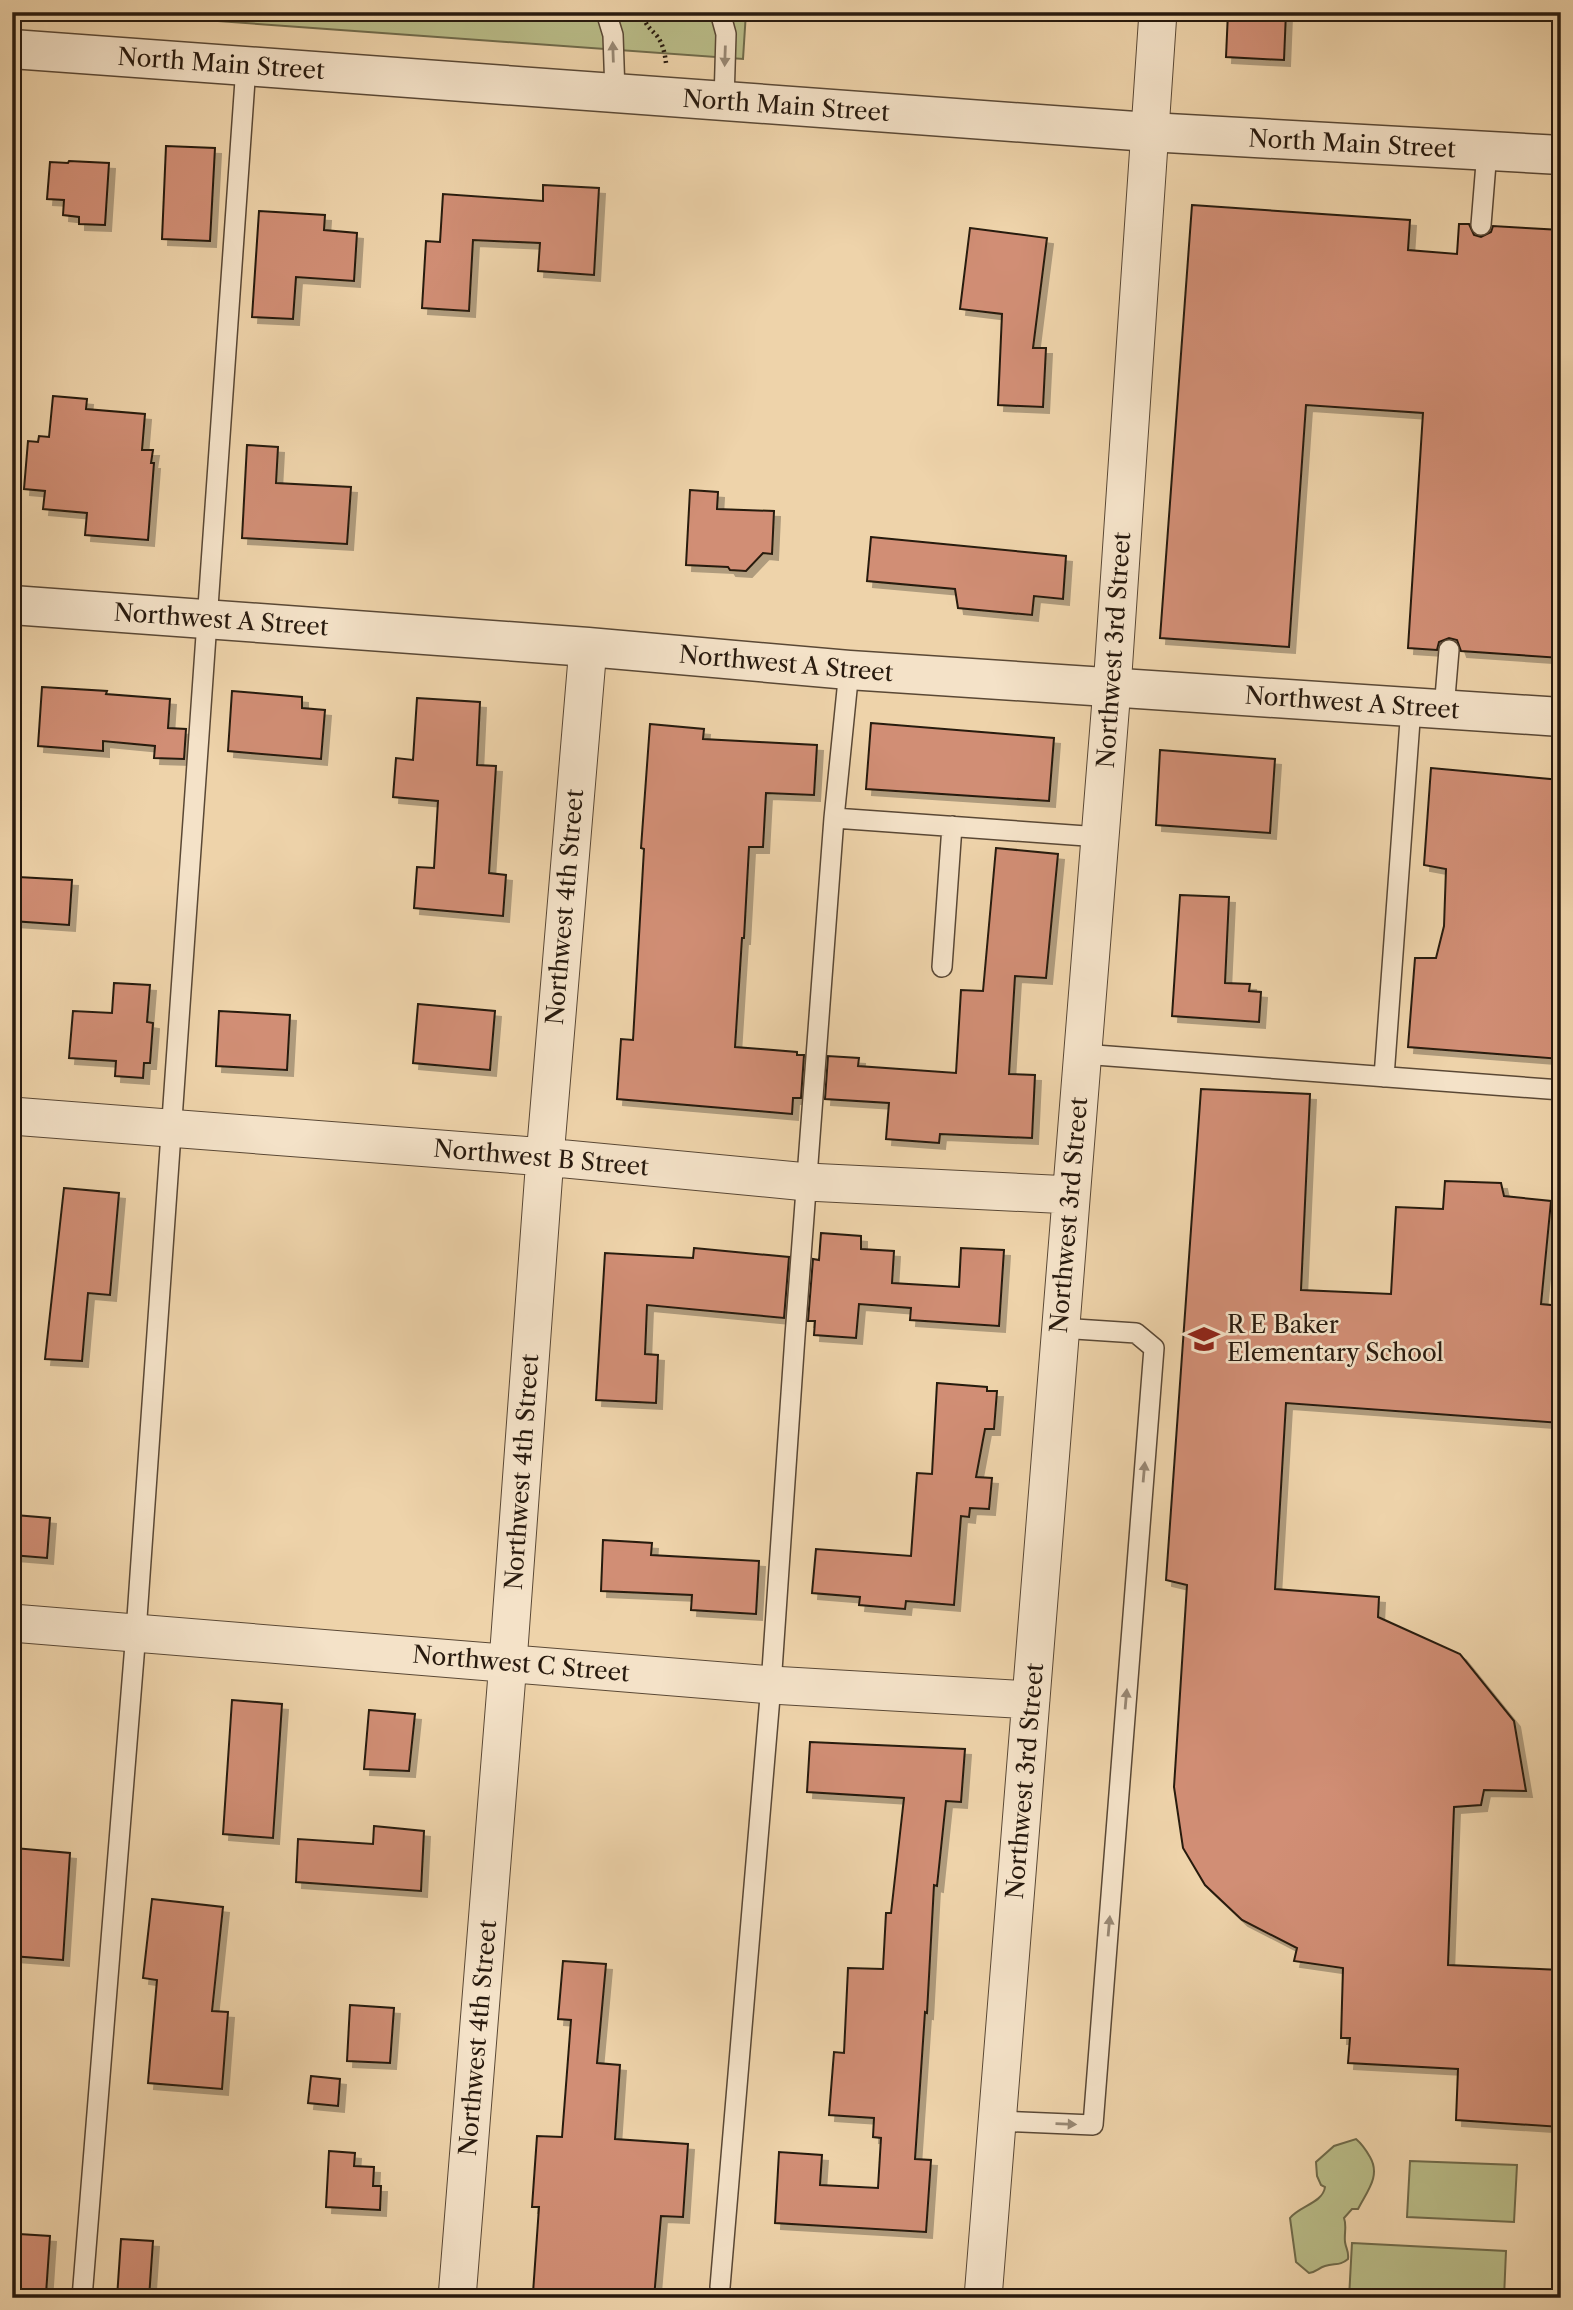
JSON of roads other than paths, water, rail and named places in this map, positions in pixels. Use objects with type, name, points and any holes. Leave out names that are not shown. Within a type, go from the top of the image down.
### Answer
[{"type":"street","name":"Northwest 3rd Street","points":[[983,2298],[1112,688],[1158,12]]},
{"type":"street","name":"North Main Street","points":[[12,49],[1149,132],[1561,155]]},
{"type":"street","name":"Northwest A Street","points":[[12,605],[587,647],[849,670],[1561,717]]},
{"type":"street","name":"Northwest 4th Street","points":[[457,2298],[587,647]]},
{"type":"street","name":"Northwest B Street","points":[[12,1116],[545,1157],[807,1182],[1071,1195]]},
{"type":"street","name":"Northwest C Street","points":[[12,1623],[771,1685],[1031,1700]]},
{"type":"lane","points":[[606,12],[613,35],[615,93]]},
{"type":"lane","points":[[720,12],[726,34],[724,101]]},
{"type":"lane","points":[[82,2298],[136,1632],[246,66]]},
{"type":"lane","points":[[1481,225],[1487,151]]},
{"type":"lane","points":[[1384,1077],[1428,708],[1449,650]]},
{"type":"lane","points":[[720,2287],[771,1685],[834,818],[849,670]]},
{"type":"lane","points":[[834,818],[1100,837]]},
{"type":"lane","points":[[942,967],[952,826]]},
{"type":"lane","points":[[1083,1054],[1561,1090]]},
{"type":"lane","points":[[997,2121],[1093,2125],[1154,1348],[1136,1333],[1060,1328]]},
{"type":"place","name":"R E Baker Elementary School","points":[[1204,1339]]}]
